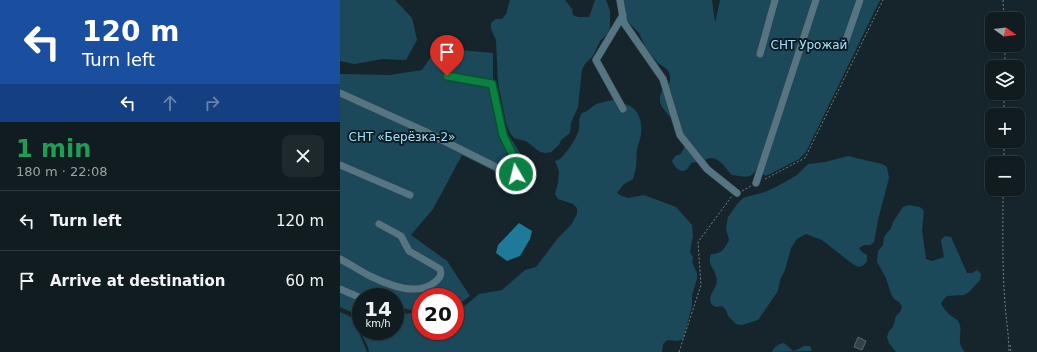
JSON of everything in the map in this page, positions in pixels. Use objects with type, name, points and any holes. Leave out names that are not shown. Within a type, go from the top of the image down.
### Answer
[{"type":"lane","points":[[620,0],[624,23],[663,79],[680,135],[707,169],[737,193]]},
{"type":"lane","points":[[756,183],[816,0]]},
{"type":"lane","points":[[844,46],[860,0]]},
{"type":"lane","points":[[760,54],[773,1]]},
{"type":"lane","points":[[623,15],[596,60],[623,109]]},
{"type":"lane","points":[[340,93],[424,131],[510,174],[516,174],[518,166],[503,135],[492,84],[447,76]]},
{"type":"lane","points":[[340,165],[410,195]]},
{"type":"lane","points":[[340,259],[370,276],[401,288],[411,290],[430,286],[439,279],[441,273],[440,269],[409,251],[401,236],[379,224]]},
{"type":"lane","points":[[340,289],[352,294]]},
{"type":"path","points":[[679,352],[701,285],[698,242],[732,196],[805,158],[882,0]]},
{"type":"path","points":[[1003,0],[1004,12]]},
{"type":"path","points":[[1003,196],[1005,303],[1010,352]]},
{"type":"green space","points":[[340,0],[395,0],[412,18],[417,40],[406,60],[383,59],[354,64],[340,61]]},
{"type":"green space","points":[[510,0],[565,0],[572,9],[573,15],[578,17],[589,17],[595,0],[606,0],[610,11],[610,28],[608,33],[600,41],[593,56],[582,69],[578,107],[571,123],[570,133],[561,140],[559,145],[551,152],[540,152],[526,141],[514,138],[506,123],[498,82],[496,40],[491,29],[491,23],[496,19],[502,19],[506,14]]},
{"type":"green space","name":"СНТ Урожай","points":[[619,0],[712,0],[715,23],[720,0],[880,0],[806,152],[799,159],[766,176],[756,170],[754,173],[746,177],[732,175],[720,161],[713,158],[691,163],[684,171],[681,171],[676,167],[672,161],[675,156],[681,154],[686,144],[683,133],[662,107],[660,102],[662,91],[670,82],[668,70],[658,63],[646,49],[639,33],[627,21]]},
{"type":"green space","name":"СНТ «Берёзка-2»","points":[[437,48],[493,53],[493,80],[508,134],[524,159],[521,179],[508,178],[462,155],[433,209],[411,235],[447,261],[470,296],[464,300],[464,288],[412,288],[412,308],[409,310],[404,308],[404,288],[352,288],[352,312],[340,307],[340,74],[390,75],[422,70]]},
{"type":"green space","points":[[613,100],[627,104],[639,115],[641,135],[633,179],[624,184],[617,193],[628,198],[644,195],[676,207],[692,225],[693,236],[690,252],[693,257],[692,262],[697,273],[697,279],[692,295],[692,306],[683,339],[677,341],[667,340],[663,344],[662,352],[369,352],[365,340],[404,340],[404,313],[412,313],[412,340],[464,340],[464,306],[479,294],[502,290],[525,270],[536,267],[558,238],[571,225],[577,214],[577,208],[573,204],[558,199],[555,194],[559,171],[555,161],[563,156],[575,140],[582,113],[596,104]]},
{"type":"green space","points":[[848,156],[882,164],[887,167],[889,178],[874,242],[870,245],[864,245],[859,248],[867,255],[867,261],[864,265],[859,267],[854,265],[822,240],[806,234],[797,239],[791,248],[785,270],[780,280],[778,291],[758,320],[742,325],[736,324],[728,316],[726,310],[722,306],[716,307],[711,304],[710,298],[717,283],[717,279],[710,264],[710,258],[711,254],[718,253],[722,250],[729,240],[726,229],[728,217],[743,198],[765,192],[776,187],[797,175],[808,164],[825,162]]},
{"type":"green space","points":[[909,205],[920,207],[924,211],[922,230],[926,259],[932,261],[944,257],[941,240],[945,236],[951,237],[967,273],[972,273],[977,270],[981,274],[980,280],[969,292],[964,295],[947,296],[941,304],[947,313],[956,319],[960,325],[960,344],[965,352],[896,352],[889,343],[887,337],[889,331],[893,327],[896,316],[902,307],[891,294],[886,278],[877,262],[878,251],[883,245],[884,237],[903,207]]},
{"type":"green space","points":[[340,312],[352,318],[352,340],[362,340],[367,352],[340,352]]},
{"type":"green space","points":[[784,343],[793,351],[804,346],[810,346],[812,351],[772,352],[774,348]]},
{"type":"shaded area","points":[[519,223],[532,231],[530,239],[520,256],[507,261],[496,253],[498,245]]},
{"type":"building","points":[[858,337],[866,341],[862,350],[854,347]]},
{"type":"route","points":[[447,76],[492,84],[503,135],[518,166],[516,174]]}]
